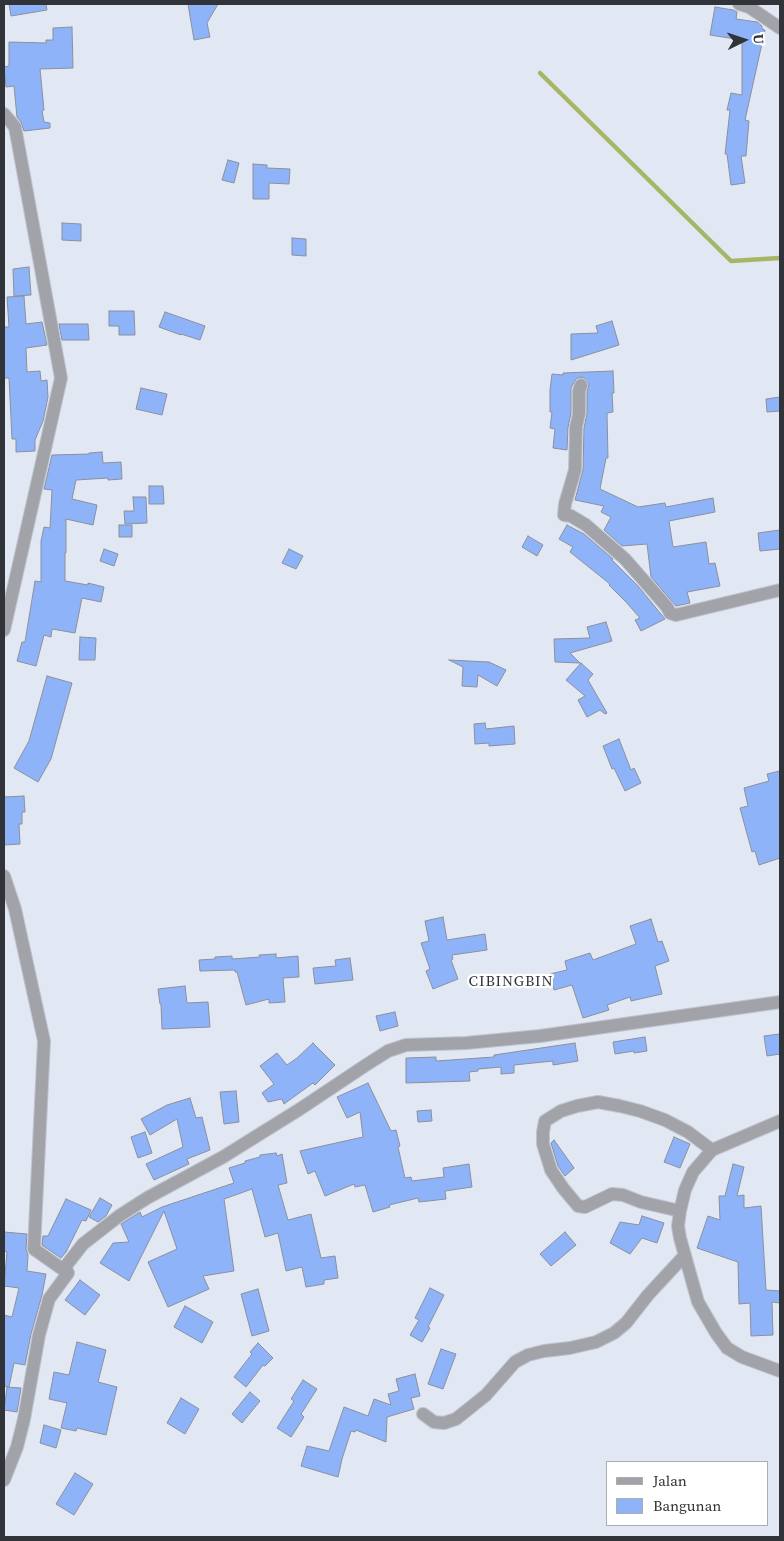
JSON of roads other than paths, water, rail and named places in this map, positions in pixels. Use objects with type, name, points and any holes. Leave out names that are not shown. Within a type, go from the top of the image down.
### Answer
[{"type":"street","points":[[739,4],[749,8],[780,28]]},
{"type":"street","points":[[4,114],[15,127],[61,378],[4,630]]},
{"type":"street","points":[[581,386],[576,427],[574,470],[564,515],[571,516],[586,526],[625,559],[667,607],[670,613],[676,615],[780,590]]},
{"type":"street","points":[[4,876],[15,909],[44,1041],[34,1249],[68,1273]]},
{"type":"street","points":[[68,1273],[65,1267],[83,1244],[119,1216],[147,1198],[223,1157],[388,1051],[406,1045],[466,1043],[540,1036],[780,1002]]},
{"type":"street","points":[[680,1211],[641,1202],[623,1195],[612,1194],[585,1207],[578,1206],[551,1170],[543,1144],[545,1121],[561,1111],[598,1102],[640,1111],[665,1120],[688,1132],[712,1150]]},
{"type":"street","points":[[780,1121],[712,1150],[693,1172],[685,1190],[678,1226],[698,1302],[716,1333],[727,1348],[742,1357],[780,1371]]},
{"type":"street","points":[[423,1414],[434,1422],[444,1423],[456,1419],[486,1395],[515,1362],[536,1353],[596,1342],[614,1333],[626,1323],[648,1295],[685,1256]]},
{"type":"street","points":[[4,1480],[17,1447],[24,1419],[44,1311],[49,1299],[68,1273]]},
{"type":"waterway","points":[[540,73],[731,261],[780,258]]},
{"type":"district","name":"CIBINGBIN","points":[[511,982]]}]
